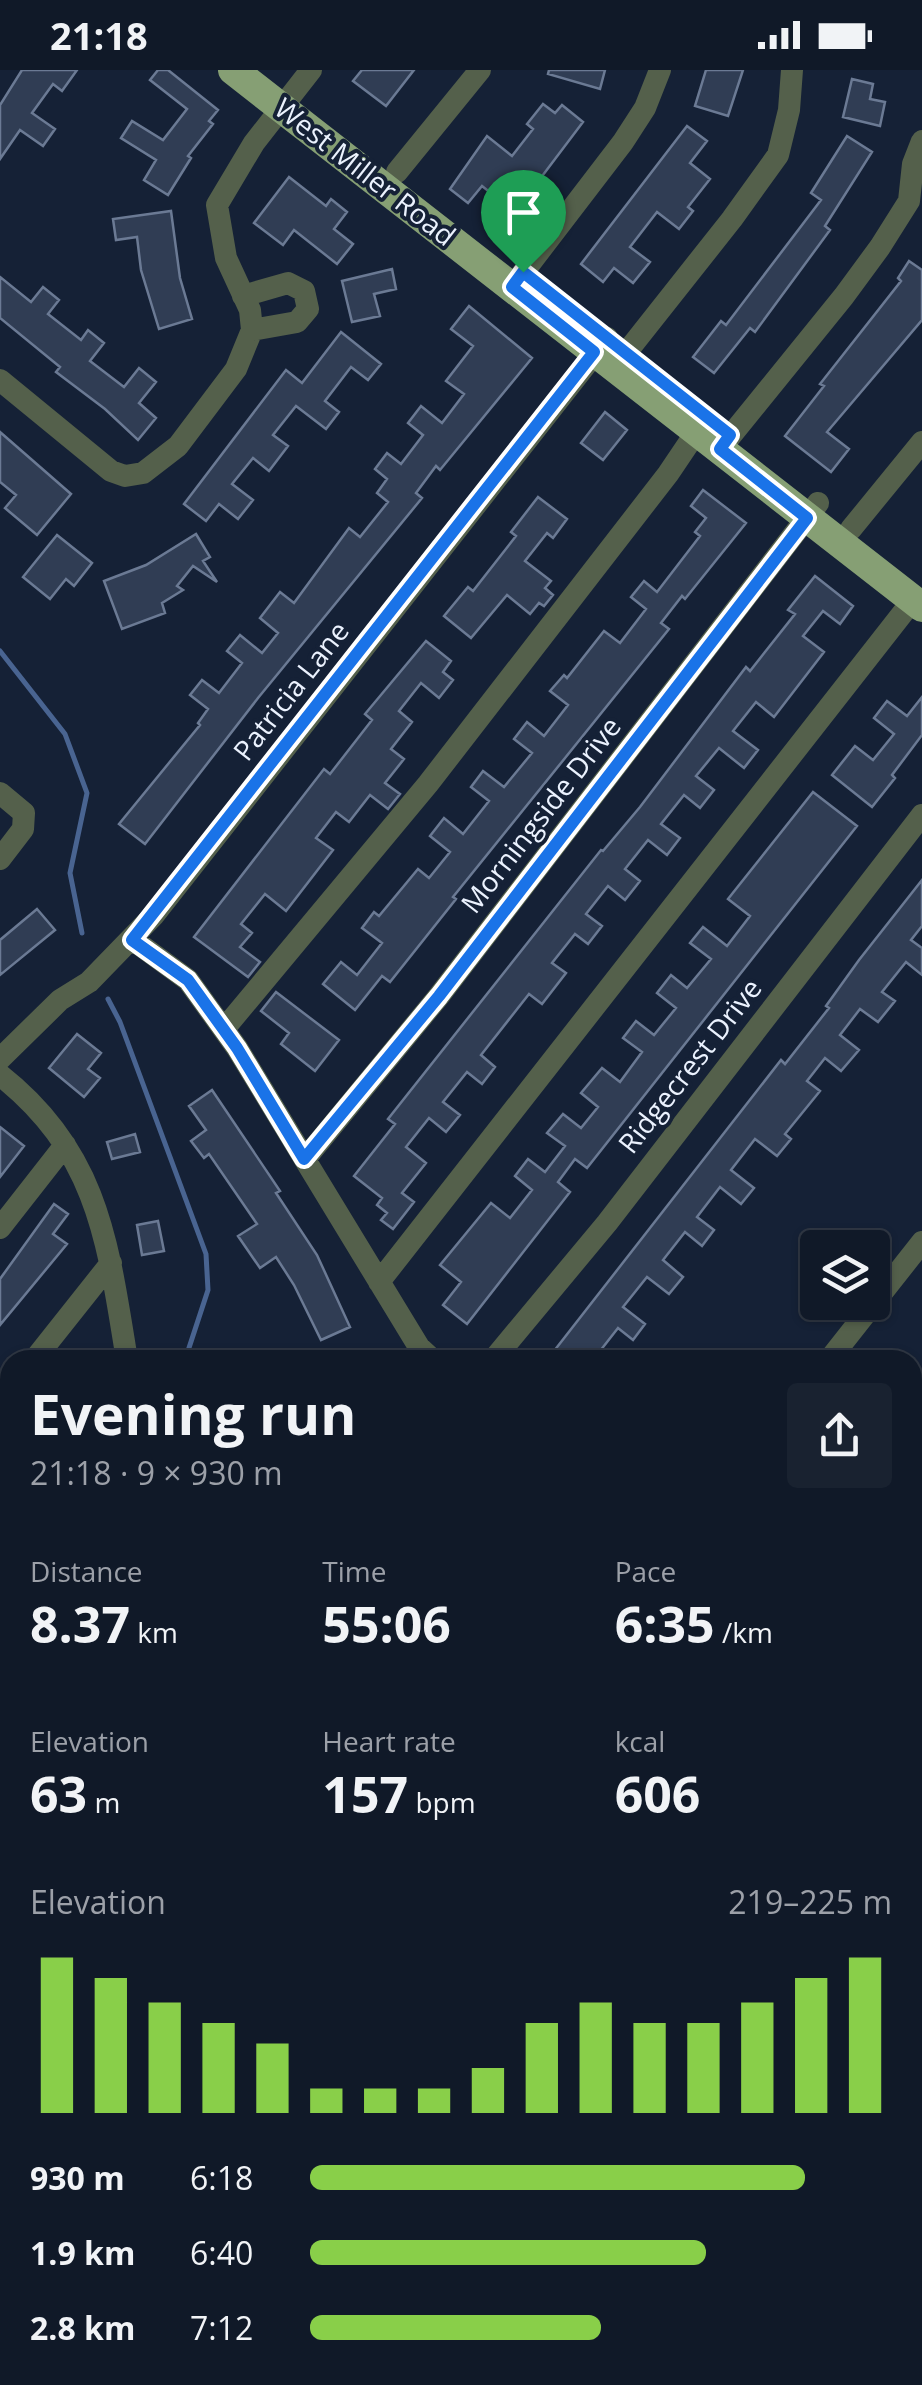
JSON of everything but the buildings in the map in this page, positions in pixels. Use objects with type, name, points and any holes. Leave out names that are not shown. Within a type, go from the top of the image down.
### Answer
[{"type":"main road","name":"West Miller Road","points":[[234,70],[295,90],[518,280],[609,347],[716,439],[813,510],[919,597]]},
{"type":"main road","name":"West Miller Road","points":[[266,70],[397,172],[518,280]]},
{"type":"main road","name":"West Miller Road","points":[[813,510],[850,529],[919,597]]},
{"type":"street","points":[[397,172],[480,70]]},
{"type":"street","points":[[518,280],[623,142],[645,108],[660,70]]},
{"type":"street","name":"Patricia Lane","points":[[0,1059],[60,1000],[89,982],[132,940],[609,347],[732,218],[778,154],[789,110],[792,70]]},
{"type":"street","points":[[0,380],[110,471],[125,476],[144,473],[178,446],[236,369],[252,330],[250,310],[226,258],[217,204],[229,180],[295,90]]},
{"type":"street","points":[[224,1029],[428,784],[668,474],[716,439],[844,296],[880,248],[908,201],[913,164],[922,141]]},
{"type":"street","points":[[243,296],[288,283],[304,291],[308,309],[297,322],[252,330]]},
{"type":"street","points":[[850,529],[922,442]]},
{"type":"street","name":"Morningside Drive","points":[[304,1159],[439,996],[813,510]]},
{"type":"street","points":[[379,1282],[919,597]]},
{"type":"street","points":[[0,793],[24,813],[23,829],[0,859]]},
{"type":"street","name":"Ridgecrest Drive","points":[[502,1350],[608,1222],[922,815]]},
{"type":"street","points":[[132,940],[188,980],[224,1029],[422,1350]]},
{"type":"street","points":[[0,1075],[30,1099],[76,1159],[96,1204],[111,1263],[125,1350]]},
{"type":"street","points":[[0,1228],[65,1145]]},
{"type":"street","points":[[837,1350],[922,1242]]},
{"type":"street","points":[[42,1350],[111,1263]]},
{"type":"waterway","points":[[0,651],[65,734],[87,793],[70,873],[82,933]]},
{"type":"waterway","points":[[108,999],[206,1254],[208,1290],[188,1350]]},
{"type":"route","points":[[523,272],[730,435],[720,449],[807,518],[439,996],[304,1159],[237,1048],[188,980],[132,940],[594,352],[512,287],[523,272]]}]
